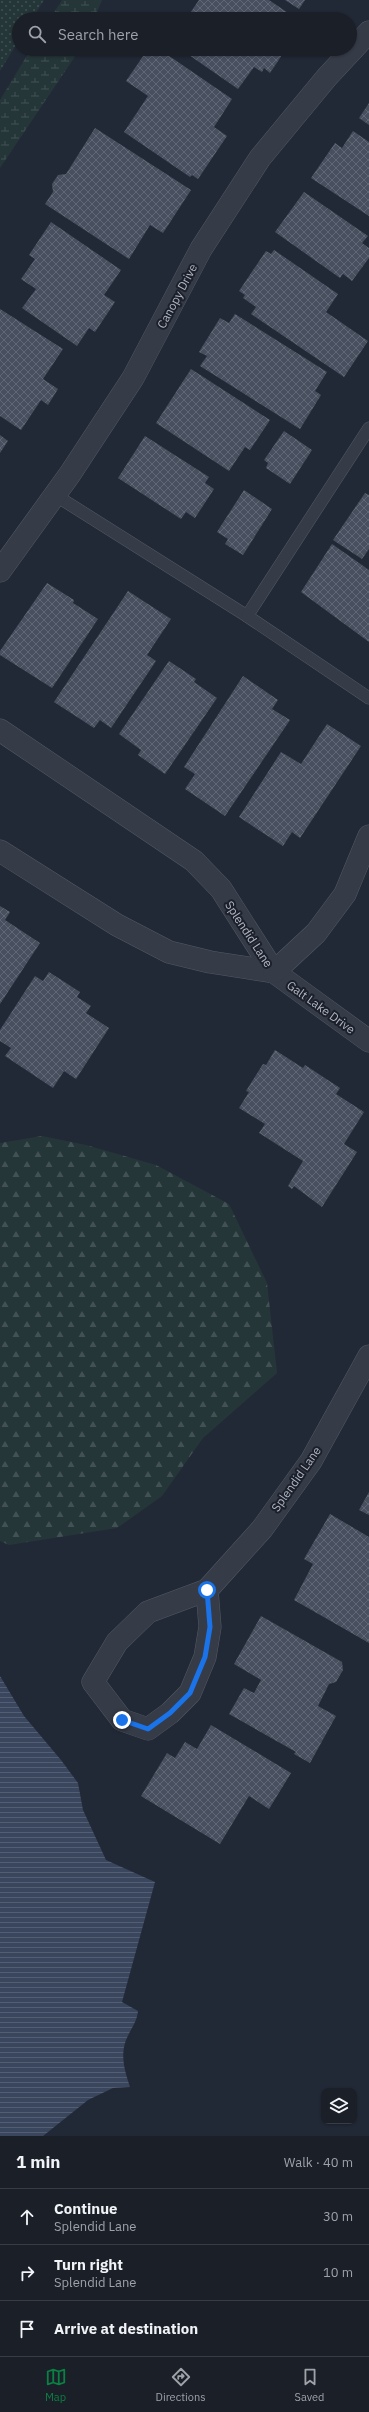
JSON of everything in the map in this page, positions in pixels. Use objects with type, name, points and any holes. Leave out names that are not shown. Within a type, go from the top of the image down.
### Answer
[{"type":"street","name":"Canopy Drive","points":[[357,45],[369,32]]},
{"type":"street","name":"Canopy Drive","points":[[0,571],[55,494],[133,378],[201,249],[260,158],[327,77],[347,56]]},
{"type":"street","name":"Splendid Lane","points":[[0,730],[194,861],[221,889],[274,972]]},
{"type":"street","points":[[274,972],[316,934],[345,894],[369,836]]},
{"type":"street","name":"Splendid Lane","points":[[0,851],[117,925],[169,952],[210,962],[274,972]]},
{"type":"street","name":"Galt Lake Drive","points":[[274,972],[369,1041]]},
{"type":"street","name":"Splendid Lane","points":[[207,1590],[210,1627],[205,1657],[190,1693],[170,1713],[148,1729],[122,1720],[93,1682],[117,1642],[148,1612],[207,1590],[262,1529],[311,1461],[369,1356]]},
{"type":"lane","points":[[247,616],[369,428]]},
{"type":"lane","points":[[55,494],[247,616],[369,698]]},
{"type":"green space","points":[[0,0],[44,0],[36,12],[12,12],[12,51],[0,71]]},
{"type":"green space","points":[[62,0],[102,0],[97,12],[54,12]]},
{"type":"green space","points":[[27,56],[75,56],[0,168],[0,100]]},
{"type":"green space","points":[[42,1136],[86,1145],[156,1165],[229,1204],[267,1283],[277,1373],[203,1438],[162,1496],[117,1528],[9,1545],[0,1541],[0,1143]]},
{"type":"water","points":[[0,1676],[24,1716],[78,1783],[83,1810],[106,1860],[155,1882],[122,2002],[138,2011],[135,2022],[126,2040],[123,2052],[125,2070],[130,2087],[113,2088],[88,2100],[43,2136],[0,2136]]},
{"type":"building","points":[[199,0],[269,0],[287,12],[191,12]]},
{"type":"building","points":[[285,0],[305,0],[299,9]]},
{"type":"building","points":[[143,56],[169,56],[232,99],[214,127],[227,136],[198,179],[192,175],[190,177],[124,132],[148,96],[126,81]]},
{"type":"building","points":[[190,56],[281,56],[270,73],[264,68],[262,72],[254,67],[238,89]]},
{"type":"building","points":[[369,103],[369,125],[359,118]]},
{"type":"building","points":[[95,128],[191,190],[163,233],[150,225],[129,259],[45,204],[53,192],[52,184],[58,175],[66,174]]},
{"type":"building","points":[[353,131],[369,142],[369,216],[311,178],[335,143],[342,148]]},
{"type":"building","points":[[304,192],[368,236],[362,243],[369,248],[369,258],[352,281],[343,274],[340,278],[275,232]]},
{"type":"building","points":[[51,222],[121,270],[104,295],[115,302],[95,332],[89,328],[77,346],[22,308],[36,289],[21,279],[35,259],[29,255]]},
{"type":"building","points":[[274,250],[338,294],[326,312],[368,341],[344,377],[251,314],[256,307],[243,298],[245,295],[239,291],[266,251],[271,254]]},
{"type":"building","points":[[0,309],[63,349],[43,379],[58,389],[48,405],[41,400],[21,430],[0,416]]},
{"type":"building","points":[[235,314],[327,372],[315,391],[321,395],[300,429],[200,366],[207,356],[199,352],[220,318],[229,323]]},
{"type":"building","points":[[191,369],[270,420],[250,450],[245,447],[229,471],[156,423]]},
{"type":"building","points":[[284,431],[312,450],[290,484],[266,468],[268,463],[264,460]]},
{"type":"building","points":[[0,435],[8,441],[0,453]]},
{"type":"building","points":[[145,436],[209,477],[205,483],[214,489],[195,518],[186,512],[181,519],[118,478]]},
{"type":"building","points":[[244,490],[272,509],[243,555],[225,544],[228,539],[217,532]]},
{"type":"building","points":[[365,493],[369,495],[369,549],[362,559],[333,540]]},
{"type":"building","points":[[332,544],[369,570],[369,642],[301,592]]},
{"type":"building","points":[[47,583],[74,600],[73,603],[98,619],[52,688],[0,655],[0,651]]},
{"type":"building","points":[[128,591],[171,619],[147,655],[156,661],[111,728],[100,720],[94,728],[54,702]]},
{"type":"building","points":[[169,661],[196,679],[194,682],[217,698],[165,774],[138,755],[141,750],[119,734]]},
{"type":"building","points":[[243,676],[278,700],[272,709],[290,720],[225,816],[185,789],[195,774],[184,767]]},
{"type":"building","points":[[327,724],[361,746],[300,838],[292,832],[283,846],[239,817],[281,752],[301,764]]},
{"type":"building","points":[[0,906],[10,912],[5,920],[40,943],[0,1004]]},
{"type":"building","points":[[49,972],[80,992],[77,997],[91,1006],[86,1013],[109,1028],[76,1079],[64,1071],[53,1088],[5,1056],[11,1048],[0,1041],[0,1030],[35,976],[43,981]]},
{"type":"building","points":[[275,1050],[303,1068],[305,1065],[340,1088],[336,1094],[364,1112],[344,1144],[357,1152],[322,1207],[294,1186],[292,1189],[288,1186],[303,1161],[259,1133],[265,1124],[239,1108],[249,1092],[246,1091],[263,1064],[266,1065]]},
{"type":"building","points":[[369,1492],[369,1515],[359,1510]]},
{"type":"building","points":[[330,1514],[369,1537],[369,1643],[294,1600],[313,1564],[304,1559]]},
{"type":"building","points":[[261,1616],[342,1662],[343,1670],[336,1682],[329,1684],[318,1706],[336,1716],[310,1763],[294,1754],[296,1752],[229,1714],[244,1688],[254,1693],[261,1680],[234,1664]]},
{"type":"building","points":[[211,1725],[291,1773],[269,1809],[249,1796],[220,1844],[141,1796],[167,1753],[175,1758],[185,1742],[197,1749]]},
{"type":"route","points":[[122,1720],[148,1729],[170,1713],[190,1693],[205,1657],[210,1627],[207,1590]]}]
